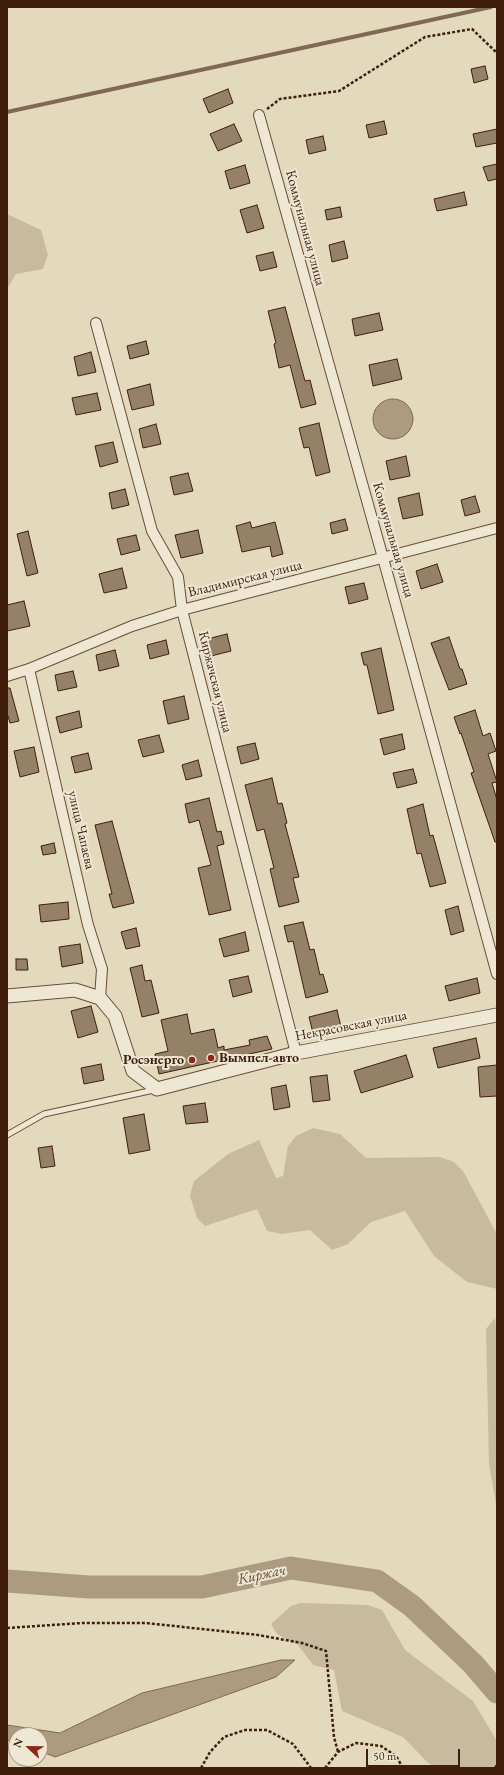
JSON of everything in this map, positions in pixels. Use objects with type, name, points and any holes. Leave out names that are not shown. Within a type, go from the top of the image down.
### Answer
[{"type":"street","name":"Коммунальная улица","points":[[260,115],[497,974]]},
{"type":"street","name":"Киржачская улица","points":[[96,323],[152,531],[178,577],[182,610],[296,1053]]},
{"type":"street","name":"Владимирская улица","points":[[7,676],[29,669],[132,626],[182,610],[497,528]]},
{"type":"street","name":"улица Чапаева","points":[[29,669],[88,925],[102,969],[100,998]]},
{"type":"street","points":[[7,996],[75,990],[100,998],[115,1016],[133,1071],[157,1090]]},
{"type":"street","name":"Некрасовская улица","points":[[157,1090],[296,1053],[497,1015]]},
{"type":"lane","points":[[7,1134],[44,1114],[157,1090]]},
{"type":"path","points":[[260,115],[280,99],[339,91],[425,37],[472,29],[497,53]]},
{"type":"path","points":[[7,1628],[82,1623],[146,1623],[258,1635],[302,1643],[326,1651],[334,1737],[338,1752]]},
{"type":"path","points":[[201,1768],[210,1752],[224,1737],[245,1730],[267,1730],[293,1744],[311,1768]]},
{"type":"path","points":[[325,1768],[338,1752],[356,1743],[381,1746],[396,1756],[403,1768]]},
{"type":"shaded area","points":[[7,214],[41,230],[48,255],[43,269],[16,274],[7,289]]},
{"type":"shaded area","points":[[397,399],[404,402],[410,408],[413,419],[412,427],[404,436],[397,439],[389,439],[382,436],[374,427],[373,415],[376,408],[385,400]]},
{"type":"shaded area","points":[[313,1128],[340,1134],[366,1158],[440,1157],[454,1162],[463,1171],[497,1234],[497,1289],[467,1282],[434,1256],[405,1211],[371,1222],[348,1244],[332,1250],[310,1230],[281,1234],[267,1231],[257,1209],[205,1226],[197,1218],[190,1196],[194,1181],[228,1154],[259,1140],[276,1178],[283,1176],[288,1146],[296,1136]]},
{"type":"shaded area","points":[[495,1318],[497,1334],[497,1510],[489,1464],[486,1329]]},
{"type":"shaded area","points":[[301,1603],[368,1605],[382,1610],[405,1650],[473,1701],[497,1741],[497,1768],[436,1768],[427,1762],[403,1737],[342,1711],[334,1670],[313,1665],[298,1645],[277,1634],[271,1624],[291,1606]]},
{"type":"shaded area","points":[[281,1660],[295,1660],[276,1677],[55,1757],[48,1754],[48,1731],[60,1733],[142,1693]]},
{"type":"shaded area","points":[[7,1725],[20,1727],[8,1727],[8,1740],[7,1740]]},
{"type":"building","points":[[485,66],[488,79],[474,83],[471,69]]},
{"type":"building","points":[[228,89],[233,103],[209,113],[203,99]]},
{"type":"building","points":[[384,121],[387,134],[369,138],[366,125]]},
{"type":"building","points":[[234,124],[242,141],[218,151],[210,134]]},
{"type":"building","points":[[497,129],[497,143],[476,147],[473,134]]},
{"type":"building","points":[[323,136],[326,150],[309,154],[306,140]]},
{"type":"building","points":[[497,164],[497,179],[488,181],[483,167]]},
{"type":"building","points":[[245,165],[250,183],[230,189],[225,171]]},
{"type":"building","points":[[464,192],[467,205],[437,211],[434,199]]},
{"type":"building","points":[[257,205],[264,228],[247,233],[240,210]]},
{"type":"building","points":[[340,207],[342,217],[327,220],[325,210]]},
{"type":"building","points":[[344,241],[348,258],[332,262],[329,245]]},
{"type":"building","points":[[273,252],[277,267],[260,271],[256,256]]},
{"type":"building","points":[[285,307],[305,381],[310,380],[316,404],[301,408],[290,365],[279,368],[274,344],[276,343],[268,311]]},
{"type":"building","points":[[379,313],[383,330],[355,336],[352,319]]},
{"type":"building","points":[[146,341],[149,354],[130,359],[127,346]]},
{"type":"building","points":[[91,352],[96,372],[78,376],[74,357]]},
{"type":"building","points":[[397,359],[402,379],[373,386],[369,365]]},
{"type":"building","points":[[150,384],[154,405],[132,410],[127,390]]},
{"type":"building","points":[[97,393],[101,410],[76,415],[72,398]]},
{"type":"building","points":[[319,423],[330,472],[316,476],[309,447],[304,448],[299,428]]},
{"type":"building","points":[[156,424],[161,444],[143,448],[139,429]]},
{"type":"building","points":[[113,442],[118,462],[100,467],[95,446]]},
{"type":"building","points":[[406,456],[410,476],[390,480],[386,461]]},
{"type":"building","points":[[188,473],[193,491],[174,495],[170,477]]},
{"type":"building","points":[[125,489],[129,505],[112,509],[109,493]]},
{"type":"building","points":[[419,493],[423,515],[403,519],[398,498]]},
{"type":"building","points":[[475,496],[480,512],[465,516],[461,500]]},
{"type":"building","points":[[345,519],[348,530],[332,534],[330,523]]},
{"type":"building","points":[[250,522],[252,528],[275,522],[283,554],[272,557],[270,546],[242,552],[236,526]]},
{"type":"building","points":[[198,530],[203,553],[181,558],[175,535]]},
{"type":"building","points":[[28,531],[38,573],[27,576],[17,534]]},
{"type":"building","points":[[136,535],[140,550],[121,555],[117,539]]},
{"type":"building","points":[[437,564],[443,582],[421,589],[416,571]]},
{"type":"building","points":[[122,568],[127,588],[104,593],[99,574]]},
{"type":"building","points":[[364,583],[368,599],[349,604],[345,587]]},
{"type":"building","points":[[24,601],[30,626],[7,631],[7,605]]},
{"type":"building","points":[[227,634],[231,651],[211,656],[207,639]]},
{"type":"building","points":[[449,637],[467,684],[449,690],[431,643]]},
{"type":"building","points":[[166,640],[169,654],[150,659],[147,645]]},
{"type":"building","points":[[381,648],[394,710],[378,714],[367,665],[364,665],[361,653]]},
{"type":"building","points":[[115,650],[119,666],[99,671],[96,655]]},
{"type":"building","points":[[73,671],[77,687],[58,691],[55,675]]},
{"type":"building","points":[[7,688],[10,688],[19,721],[10,723],[7,713]]},
{"type":"building","points":[[184,696],[189,719],[168,724],[163,701]]},
{"type":"building","points":[[475,710],[483,736],[490,733],[496,751],[488,754],[497,782],[492,783],[497,800],[497,842],[495,842],[471,773],[474,772],[454,717]]},
{"type":"building","points":[[79,711],[82,727],[60,733],[56,717]]},
{"type":"building","points":[[402,734],[405,749],[384,755],[380,739]]},
{"type":"building","points":[[159,735],[164,752],[143,757],[138,740]]},
{"type":"building","points":[[255,743],[259,759],[241,764],[237,747]]},
{"type":"building","points":[[34,747],[39,772],[20,777],[14,751]]},
{"type":"building","points":[[88,753],[92,769],[75,773],[71,757]]},
{"type":"building","points":[[198,760],[202,776],[186,780],[182,765]]},
{"type":"building","points":[[413,769],[417,783],[397,788],[393,773]]},
{"type":"building","points":[[272,778],[278,804],[282,803],[287,823],[285,824],[299,877],[293,878],[299,902],[279,907],[270,869],[274,868],[264,829],[257,831],[245,785]]},
{"type":"building","points":[[209,798],[217,832],[221,831],[224,844],[217,846],[231,910],[209,915],[198,868],[211,865],[199,820],[189,823],[185,804]]},
{"type":"building","points":[[423,804],[430,836],[433,835],[446,883],[430,887],[421,853],[417,854],[407,809]]},
{"type":"building","points":[[112,821],[134,903],[113,908],[109,894],[112,894],[95,825]]},
{"type":"building","points":[[54,843],[56,853],[43,855],[41,846]]},
{"type":"building","points":[[68,902],[69,919],[41,922],[39,905]]},
{"type":"building","points":[[458,906],[464,931],[451,935],[445,910]]},
{"type":"building","points":[[303,922],[310,950],[314,949],[320,975],[323,974],[328,992],[306,998],[293,941],[288,942],[284,926]]},
{"type":"building","points":[[136,928],[140,946],[126,949],[121,932]]},
{"type":"building","points":[[245,932],[249,951],[224,957],[219,939]]},
{"type":"building","points":[[80,944],[83,963],[62,967],[59,947]]},
{"type":"building","points":[[16,959],[27,959],[28,970],[16,970]]},
{"type":"building","points":[[142,965],[145,981],[151,980],[159,1013],[142,1017],[130,968]]},
{"type":"building","points":[[248,976],[252,992],[233,997],[229,980]]},
{"type":"building","points":[[477,978],[480,993],[449,1001],[445,986]]},
{"type":"building","points":[[91,1006],[98,1032],[78,1038],[71,1011]]},
{"type":"building","points":[[337,1010],[341,1027],[313,1033],[309,1017]]},
{"type":"building","points":[[187,1014],[191,1034],[214,1029],[218,1048],[224,1046],[224,1050],[250,1045],[249,1040],[267,1036],[272,1049],[159,1074],[155,1054],[168,1051],[161,1020]]},
{"type":"building","points":[[476,1038],[480,1058],[438,1068],[433,1048]]},
{"type":"building","points":[[406,1055],[413,1077],[361,1093],[354,1071]]},
{"type":"building","points":[[101,1064],[104,1080],[84,1084],[81,1068]]},
{"type":"building","points":[[497,1065],[497,1096],[480,1097],[478,1067]]},
{"type":"building","points":[[327,1075],[330,1100],[313,1102],[310,1077]]},
{"type":"building","points":[[286,1085],[290,1107],[274,1110],[271,1088]]},
{"type":"building","points":[[205,1103],[208,1122],[186,1124],[183,1106]]},
{"type":"building","points":[[144,1114],[150,1150],[129,1154],[123,1118]]},
{"type":"building","points":[[52,1146],[55,1166],[41,1168],[38,1148]]},
{"type":"waterway","points":[[7,112],[491,7]]},
{"type":"waterway","name":"Киржач","points":[[7,1581],[89,1587],[202,1587],[291,1568],[377,1581],[412,1606],[473,1664],[497,1692]]},
{"type":"place","name":"Вымпел-авто","points":[[211,1058]]},
{"type":"place","name":"Росэнерго","points":[[192,1060]]}]
